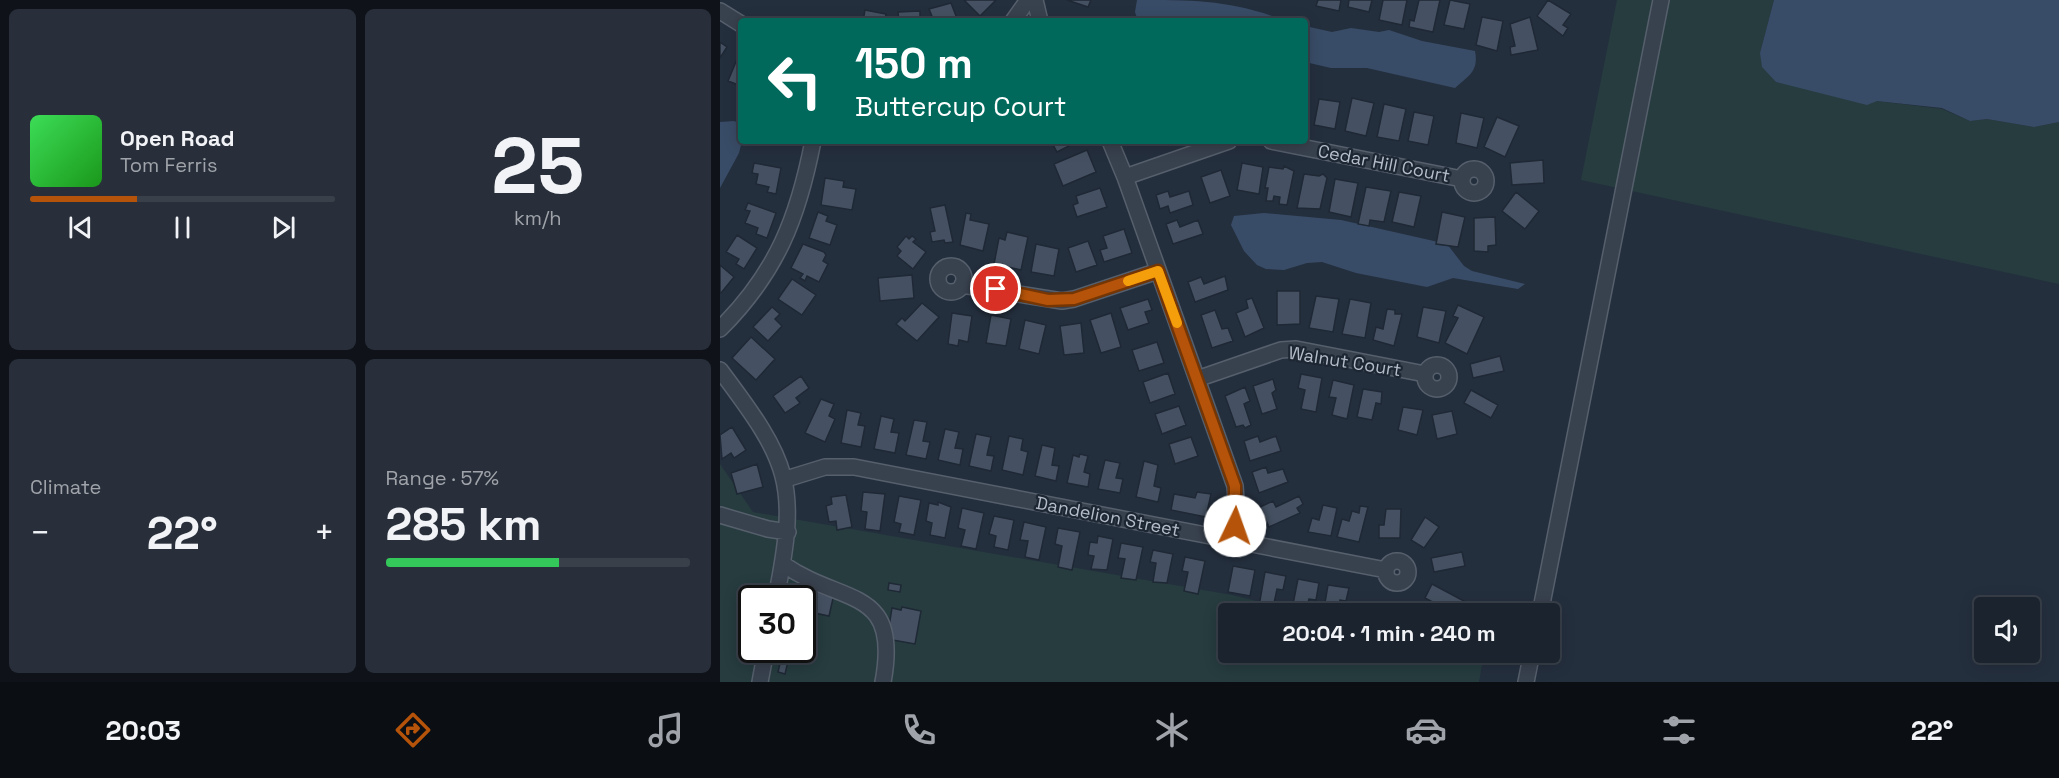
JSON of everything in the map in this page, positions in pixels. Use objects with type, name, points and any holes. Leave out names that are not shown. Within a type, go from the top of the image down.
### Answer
[{"type":"street","points":[[1014,18],[1028,0]]},
{"type":"street","points":[[1035,0],[1039,18]]},
{"type":"street","points":[[1542,603],[1661,0]]},
{"type":"street","points":[[720,12],[738,22]]},
{"type":"street","points":[[720,328],[760,285],[785,239],[800,202],[812,144]]},
{"type":"street","points":[[1111,144],[1235,486],[1237,513],[1232,540]]},
{"type":"street","points":[[1125,177],[1220,144]]},
{"type":"street","name":"Cedar Hill Court","points":[[1286,144],[1461,179]]},
{"type":"street","points":[[963,285],[1062,301],[1158,271]]},
{"type":"street","name":"Walnut Court","points":[[1197,379],[1281,350],[1296,350],[1425,374]]},
{"type":"street","points":[[720,370],[761,425],[776,453],[786,479],[788,532],[779,585]]},
{"type":"street","name":"Dandelion Street","points":[[786,479],[829,467],[854,467],[1386,570]]},
{"type":"street","points":[[720,515],[768,529],[788,532]]},
{"type":"street","points":[[783,564],[796,573],[868,605],[879,616],[889,652],[883,682]]},
{"type":"street","points":[[760,682],[764,663]]},
{"type":"street","points":[[1526,682],[1530,663]]},
{"type":"green space","points":[[1617,0],[1774,0],[1760,53],[1776,82],[1877,101],[1942,109],[1970,121],[1987,119],[2034,127],[2059,122],[2059,284],[1581,180]]},
{"type":"green space","points":[[720,464],[753,512],[1232,595],[1264,603],[1218,603],[1218,663],[1482,663],[1479,682],[720,682]]},
{"type":"water","points":[[1137,0],[1177,0],[1230,5],[1277,18],[1137,18],[1135,12]]},
{"type":"water","points":[[1774,0],[2059,0],[2059,122],[2034,127],[1987,119],[1970,121],[1942,108],[1877,101],[1867,105],[1776,82],[1762,67],[1760,53]]},
{"type":"water","points":[[1308,27],[1332,32],[1351,28],[1379,32],[1389,30],[1422,41],[1475,51],[1476,58],[1474,69],[1455,88],[1367,68],[1331,68],[1308,63]]},
{"type":"water","points":[[720,122],[738,123],[738,144],[741,144],[739,153],[720,188]]},
{"type":"water","points":[[1264,213],[1341,220],[1447,244],[1464,266],[1472,271],[1525,284],[1518,289],[1453,278],[1427,287],[1356,273],[1322,262],[1307,263],[1284,270],[1266,269],[1257,265],[1244,251],[1231,225],[1234,216]]},
{"type":"building","points":[[964,0],[996,0],[980,16]]},
{"type":"building","points":[[1067,0],[1091,0],[1088,7]]},
{"type":"building","points":[[1318,0],[1341,0],[1339,11],[1316,6]]},
{"type":"building","points":[[1349,0],[1372,0],[1369,12],[1348,7]]},
{"type":"building","points":[[1383,0],[1407,0],[1402,25],[1379,20]]},
{"type":"building","points":[[1419,0],[1440,0],[1433,32],[1409,27],[1410,20],[1414,21]]},
{"type":"building","points":[[1450,0],[1470,4],[1464,29],[1444,25]]},
{"type":"building","points":[[1548,0],[1571,14],[1563,25],[1568,28],[1563,36],[1537,16]]},
{"type":"building","points":[[951,3],[957,18],[933,18],[929,9]]},
{"type":"building","points":[[865,10],[886,14],[885,18],[864,18]]},
{"type":"building","points":[[920,11],[920,18],[899,18],[898,12]]},
{"type":"building","points":[[1482,17],[1503,21],[1497,51],[1476,45]]},
{"type":"building","points":[[1530,17],[1538,50],[1511,55],[1510,47],[1515,46],[1510,24]]},
{"type":"building","points":[[720,42],[727,47],[720,58]]},
{"type":"building","points":[[738,57],[738,85],[728,81]]},
{"type":"building","points":[[1352,98],[1374,103],[1366,136],[1345,131]]},
{"type":"building","points":[[1319,99],[1340,102],[1335,129],[1314,125]]},
{"type":"building","points":[[1384,104],[1406,109],[1399,141],[1377,137]]},
{"type":"building","points":[[1414,112],[1434,116],[1428,145],[1408,141]]},
{"type":"building","points":[[1461,113],[1484,118],[1477,148],[1456,143]]},
{"type":"building","points":[[1497,117],[1519,126],[1505,157],[1484,147]]},
{"type":"building","points":[[1053,144],[1073,144],[1057,152]]},
{"type":"building","points":[[1087,150],[1096,172],[1063,186],[1054,164]]},
{"type":"building","points":[[1543,160],[1544,183],[1512,185],[1510,163]]},
{"type":"building","points":[[754,163],[781,168],[776,194],[767,192],[769,187],[756,184],[758,174],[752,173]]},
{"type":"building","points":[[1242,163],[1263,167],[1259,194],[1237,190]]},
{"type":"building","points":[[1284,166],[1294,171],[1287,205],[1279,204],[1280,197],[1274,196],[1273,201],[1266,201],[1268,188],[1265,188],[1269,167],[1283,169]]},
{"type":"building","points":[[1221,170],[1230,196],[1210,203],[1201,177]]},
{"type":"building","points":[[1304,174],[1319,176],[1323,174],[1327,178],[1320,209],[1297,208]]},
{"type":"building","points":[[825,178],[844,181],[843,187],[856,189],[852,210],[821,205]]},
{"type":"building","points":[[1335,179],[1358,183],[1351,217],[1329,212]]},
{"type":"building","points":[[1366,187],[1391,191],[1384,222],[1370,220],[1369,226],[1358,224]]},
{"type":"building","points":[[1100,188],[1107,207],[1077,217],[1073,205],[1078,203],[1076,196]]},
{"type":"building","points":[[1168,191],[1170,197],[1189,191],[1193,205],[1170,213],[1168,206],[1160,209],[1156,195]]},
{"type":"building","points":[[1399,192],[1421,196],[1414,227],[1392,222]]},
{"type":"building","points":[[1516,192],[1539,211],[1525,229],[1502,211]]},
{"type":"building","points":[[748,203],[776,213],[767,238],[756,234],[758,228],[745,223],[750,211],[745,210]]},
{"type":"building","points":[[945,205],[953,242],[945,243],[944,240],[932,242],[930,232],[935,231],[930,208]]},
{"type":"building","points":[[818,212],[828,216],[826,221],[837,225],[830,245],[809,238]]},
{"type":"building","points":[[1442,212],[1465,217],[1458,247],[1436,244]]},
{"type":"building","points":[[966,213],[971,214],[970,220],[989,224],[983,251],[960,245]]},
{"type":"building","points":[[1495,217],[1496,245],[1488,246],[1488,252],[1474,251],[1474,218]]},
{"type":"building","points":[[1177,220],[1180,227],[1198,220],[1203,234],[1173,244],[1166,224]]},
{"type":"building","points":[[1124,229],[1132,253],[1104,262],[1100,250],[1107,248],[1103,236]]},
{"type":"building","points":[[1007,232],[1028,237],[1021,270],[994,264],[999,238],[1005,240]]},
{"type":"building","points":[[737,235],[757,248],[744,269],[736,264],[739,259],[726,252]]},
{"type":"building","points":[[906,236],[909,239],[912,236],[916,239],[913,242],[926,252],[913,269],[897,256],[901,251],[897,247]]},
{"type":"building","points":[[1088,241],[1097,265],[1076,272],[1068,248]]},
{"type":"building","points":[[803,244],[824,252],[826,255],[823,261],[828,264],[819,282],[807,276],[805,281],[800,278],[803,274],[791,268]]},
{"type":"building","points":[[1036,244],[1059,249],[1054,276],[1031,272]]},
{"type":"building","points":[[720,265],[734,277],[721,293],[720,292]]},
{"type":"building","points":[[912,275],[914,298],[880,301],[878,278]]},
{"type":"building","points":[[1225,276],[1228,290],[1195,302],[1188,282],[1201,277],[1204,284]]},
{"type":"building","points":[[792,279],[816,295],[802,315],[778,299]]},
{"type":"building","points":[[1277,291],[1300,291],[1300,324],[1277,325]]},
{"type":"building","points":[[1316,296],[1339,299],[1333,332],[1309,328]]},
{"type":"building","points":[[1252,298],[1264,328],[1245,337],[1236,313],[1248,308],[1246,300]]},
{"type":"building","points":[[1148,299],[1152,310],[1145,312],[1149,323],[1128,330],[1120,308]]},
{"type":"building","points":[[1350,299],[1371,303],[1365,338],[1342,334]]},
{"type":"building","points":[[922,303],[939,317],[917,341],[896,324],[902,318],[905,321]]},
{"type":"building","points":[[1458,305],[1484,317],[1467,354],[1445,343],[1458,318],[1453,316]]},
{"type":"building","points":[[772,307],[780,314],[775,319],[782,326],[768,341],[753,327]]},
{"type":"building","points":[[1423,307],[1446,311],[1439,343],[1417,337]]},
{"type":"building","points":[[1387,309],[1395,310],[1395,314],[1402,314],[1394,346],[1373,340],[1376,327],[1383,329]]},
{"type":"building","points":[[1215,310],[1222,329],[1228,328],[1233,341],[1212,348],[1201,315]]},
{"type":"building","points":[[952,313],[972,316],[968,342],[959,340],[958,346],[948,344]]},
{"type":"building","points":[[1111,313],[1121,347],[1101,353],[1090,320]]},
{"type":"building","points":[[991,315],[1011,319],[1006,346],[986,343]]},
{"type":"building","points":[[1025,320],[1046,325],[1039,354],[1019,349]]},
{"type":"building","points":[[1081,323],[1084,353],[1064,355],[1060,326]]},
{"type":"building","points":[[751,337],[775,359],[756,380],[732,358]]},
{"type":"building","points":[[1157,342],[1164,363],[1139,371],[1132,350]]},
{"type":"building","points":[[1500,356],[1504,371],[1473,378],[1470,364]]},
{"type":"building","points":[[1168,373],[1175,394],[1150,403],[1143,382]]},
{"type":"building","points":[[1301,374],[1322,378],[1316,412],[1301,409],[1305,390],[1298,388]]},
{"type":"building","points":[[801,376],[809,388],[796,398],[800,403],[785,413],[773,396]]},
{"type":"building","points":[[1273,379],[1276,390],[1272,393],[1277,409],[1262,414],[1253,386]]},
{"type":"building","points":[[1333,380],[1354,385],[1347,419],[1332,415],[1336,398],[1329,397]]},
{"type":"building","points":[[1245,387],[1250,401],[1244,404],[1251,425],[1245,428],[1243,425],[1236,427],[1225,396]]},
{"type":"building","points":[[1363,389],[1382,392],[1381,404],[1376,403],[1372,420],[1357,417]]},
{"type":"building","points":[[1471,390],[1498,405],[1491,418],[1464,403]]},
{"type":"building","points":[[821,399],[834,404],[829,416],[835,419],[825,442],[805,433]]},
{"type":"building","points":[[1179,406],[1186,425],[1162,434],[1155,414]]},
{"type":"building","points":[[1403,407],[1423,410],[1417,435],[1398,430]]},
{"type":"building","points":[[847,410],[861,413],[858,425],[865,426],[861,447],[841,443]]},
{"type":"building","points":[[1452,411],[1457,434],[1437,439],[1432,415]]},
{"type":"building","points":[[881,416],[894,419],[891,432],[899,433],[895,453],[874,449]]},
{"type":"building","points":[[914,420],[927,422],[923,441],[930,442],[926,459],[906,455]]},
{"type":"building","points":[[732,427],[746,450],[734,458],[731,453],[722,459],[720,435]]},
{"type":"building","points":[[945,429],[959,432],[955,448],[963,449],[960,465],[938,460]]},
{"type":"building","points":[[976,434],[991,437],[987,455],[994,456],[991,471],[969,466]]},
{"type":"building","points":[[1009,436],[1023,439],[1021,450],[1028,452],[1023,475],[1002,470]]},
{"type":"building","points":[[1258,436],[1260,442],[1276,436],[1281,451],[1250,461],[1244,441]]},
{"type":"building","points":[[1191,437],[1198,456],[1175,464],[1169,444]]},
{"type":"building","points":[[1042,445],[1055,448],[1052,465],[1059,466],[1056,481],[1035,476]]},
{"type":"building","points":[[1080,454],[1088,456],[1084,472],[1090,474],[1088,487],[1067,483],[1073,455],[1079,457]]},
{"type":"building","points":[[1105,460],[1120,463],[1116,478],[1123,479],[1120,493],[1098,489]]},
{"type":"building","points":[[1144,461],[1158,465],[1154,486],[1161,488],[1158,502],[1136,497]]},
{"type":"building","points":[[757,464],[763,487],[737,494],[731,473]]},
{"type":"building","points":[[1266,467],[1268,473],[1283,469],[1288,482],[1259,493],[1252,472]]},
{"type":"building","points":[[863,492],[885,494],[880,531],[865,529],[867,512],[861,511]]},
{"type":"building","points":[[1197,492],[1211,494],[1206,517],[1171,510],[1174,494],[1195,498]]},
{"type":"building","points":[[846,495],[852,527],[837,530],[836,521],[829,522],[826,506],[832,504],[831,497]]},
{"type":"building","points":[[899,496],[921,500],[914,535],[899,532],[901,524],[894,522]]},
{"type":"building","points":[[1299,496],[1303,504],[1297,508],[1300,513],[1269,527],[1260,507],[1273,501],[1276,507]]},
{"type":"building","points":[[938,502],[951,507],[945,538],[930,535],[932,523],[926,521],[929,503],[938,505]]},
{"type":"building","points":[[1323,505],[1337,508],[1331,536],[1308,532],[1312,518],[1319,520]]},
{"type":"building","points":[[1360,506],[1368,507],[1359,542],[1337,537],[1342,519],[1349,521],[1352,511],[1359,513]]},
{"type":"building","points":[[962,508],[984,513],[976,549],[961,546],[965,530],[958,528]]},
{"type":"building","points":[[1386,509],[1401,509],[1400,538],[1379,538],[1379,525],[1384,525]]},
{"type":"building","points":[[994,516],[1014,520],[1008,550],[994,547],[996,536],[989,534]]},
{"type":"building","points":[[1425,517],[1439,527],[1424,548],[1411,540]]},
{"type":"building","points":[[1024,522],[1046,527],[1039,560],[1025,557],[1028,541],[1020,540]]},
{"type":"building","points":[[1058,528],[1080,532],[1072,570],[1058,567],[1062,546],[1055,544]]},
{"type":"building","points":[[1098,536],[1113,539],[1107,570],[1091,569],[1094,556],[1088,555],[1090,542],[1097,543]]},
{"type":"building","points":[[1121,543],[1143,547],[1136,580],[1121,578],[1125,559],[1118,558]]},
{"type":"building","points":[[1153,550],[1173,554],[1167,583],[1153,582],[1156,563],[1150,562]]},
{"type":"building","points":[[1462,552],[1465,566],[1434,572],[1431,558]]},
{"type":"building","points":[[1185,557],[1205,561],[1198,594],[1184,591],[1188,572],[1182,571]]},
{"type":"building","points":[[1233,566],[1255,570],[1250,596],[1228,592]]},
{"type":"building","points":[[1265,572],[1286,576],[1283,590],[1277,589],[1274,603],[1260,603]]},
{"type":"building","points":[[1298,579],[1319,583],[1316,600],[1309,599],[1308,603],[1293,603]]},
{"type":"building","points":[[889,583],[901,585],[900,592],[888,590]]},
{"type":"building","points":[[1432,584],[1464,601],[1463,603],[1434,603],[1425,598]]},
{"type":"building","points":[[1328,585],[1349,588],[1346,601],[1325,603]]},
{"type":"building","points":[[816,590],[834,594],[829,616],[816,613]]},
{"type":"building","points":[[902,607],[921,611],[915,644],[887,639],[892,608],[901,610]]},
{"type":"building","points":[[780,663],[788,663],[785,674],[778,672]]},
{"type":"slow traffic","points":[[1128,281],[1158,271],[1177,323]]},
{"type":"route","points":[[996,289],[1062,301],[1158,271],[1235,486],[1237,513],[1235,526]]}]
